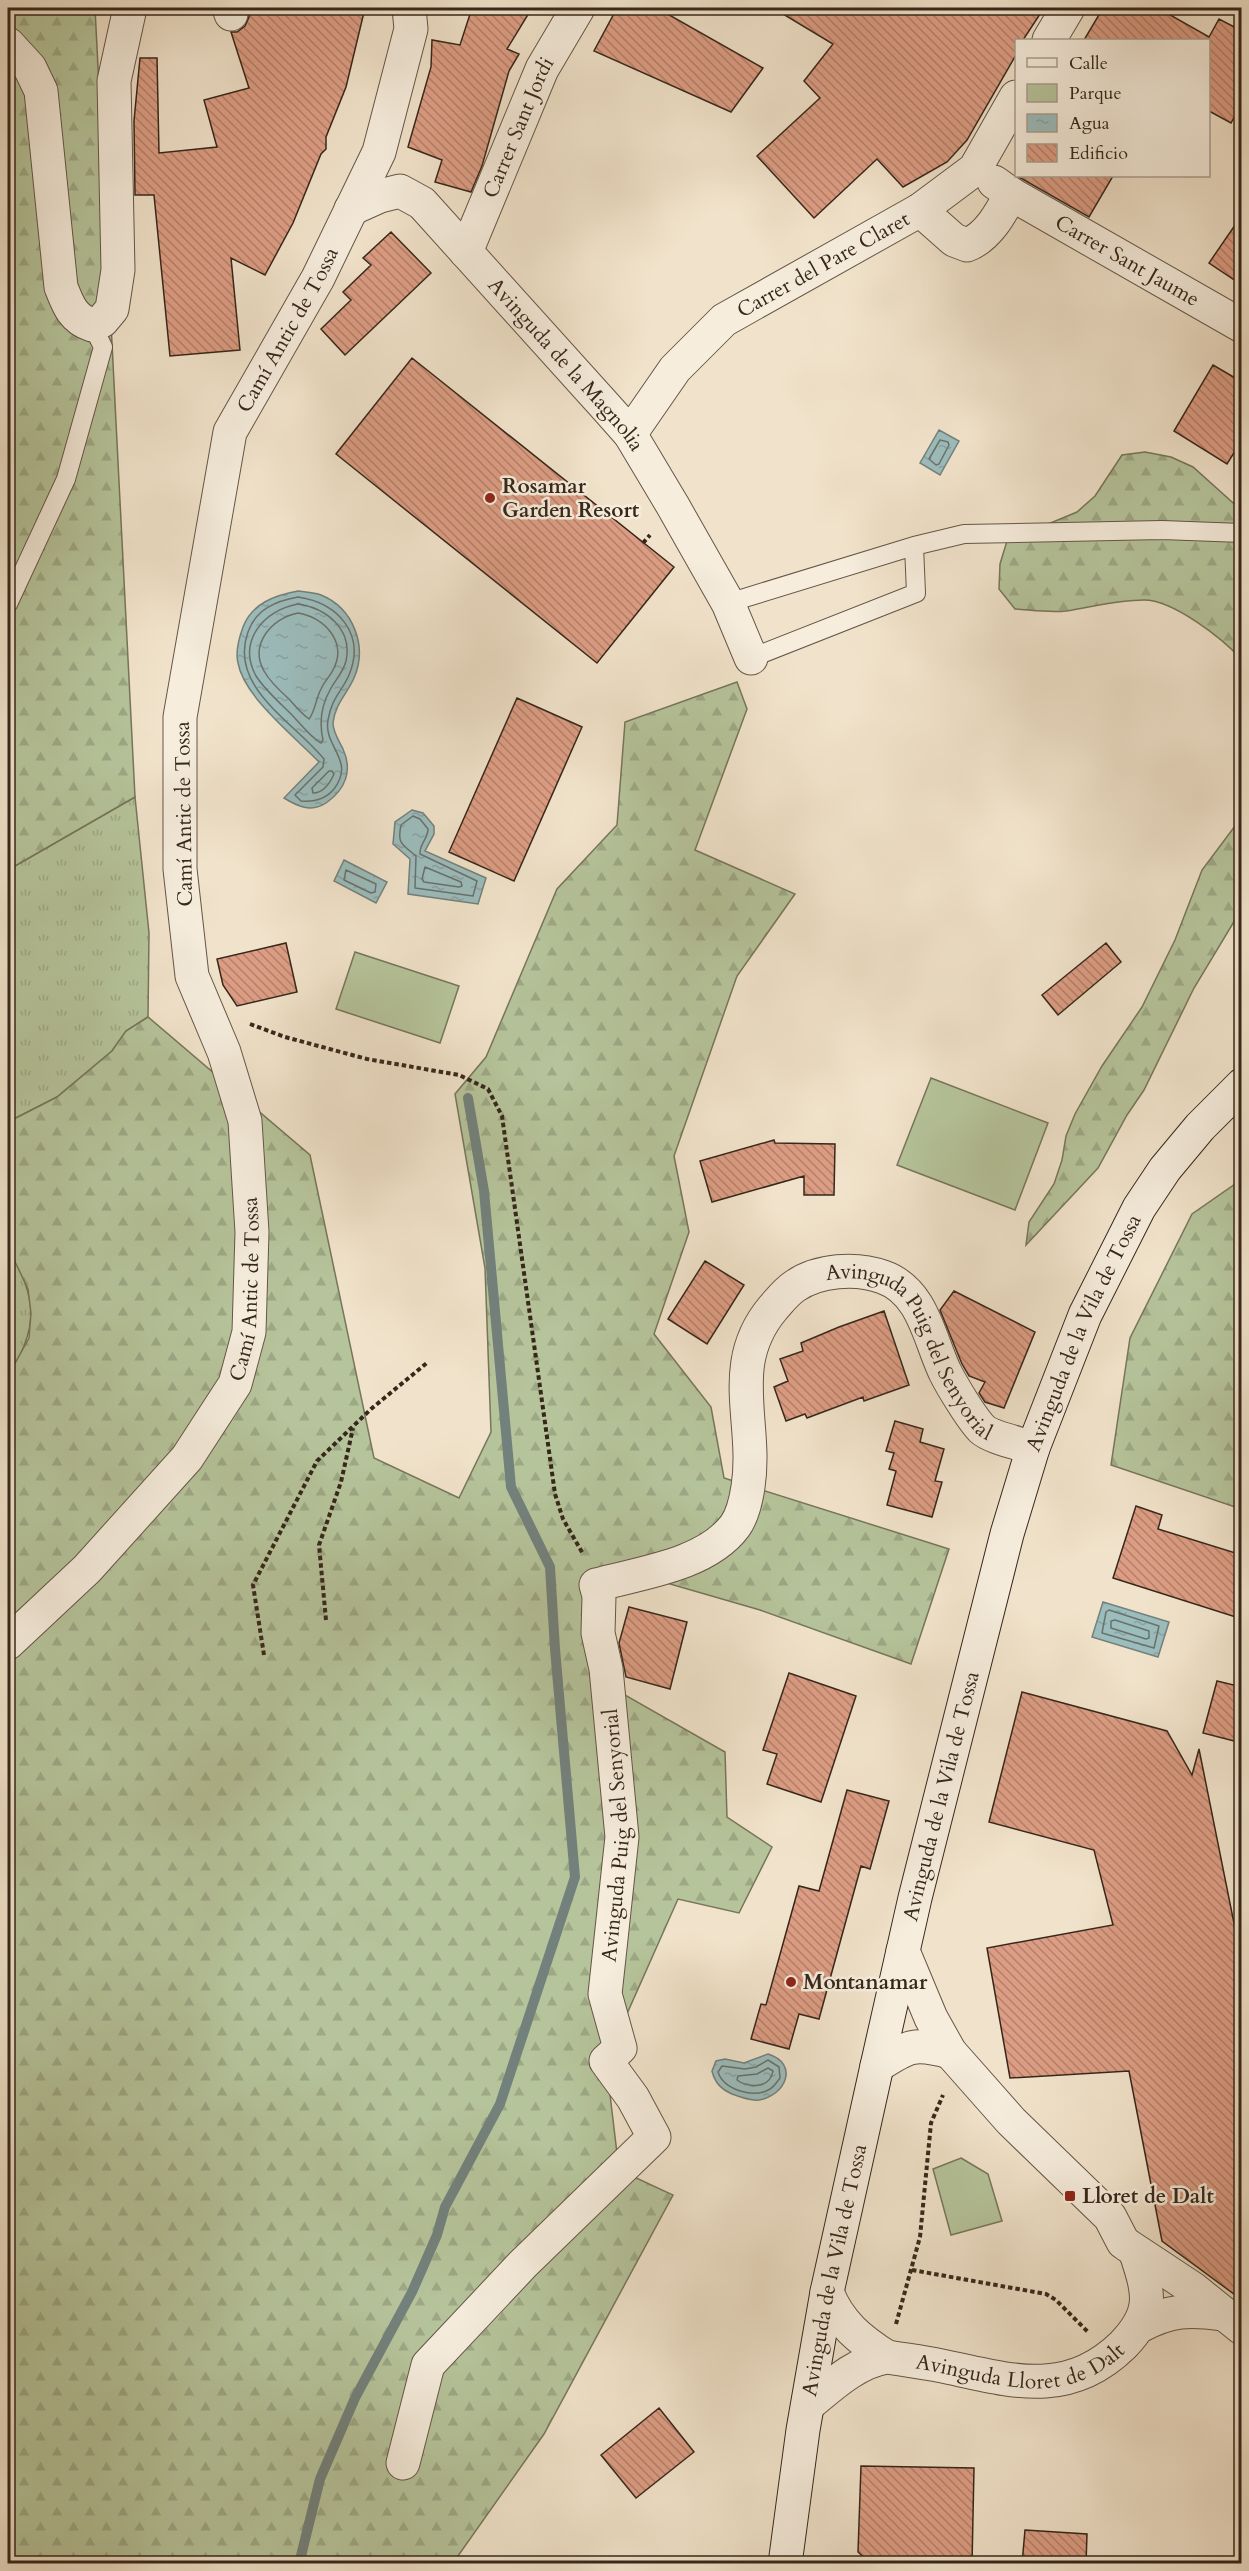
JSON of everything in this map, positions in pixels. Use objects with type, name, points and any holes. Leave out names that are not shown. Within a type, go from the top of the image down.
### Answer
[{"type":"street","points":[[8,44],[30,68],[41,91],[61,287],[70,310],[82,322],[92,326],[102,321],[112,309],[118,270],[114,81],[130,8]]},
{"type":"street","name":"Camí Antic de Tossa","points":[[8,1643],[87,1569],[187,1458],[235,1384],[249,1332],[252,1232],[245,1121],[224,1052],[192,976],[180,869],[180,717],[230,432],[318,278],[379,152],[411,29],[409,8]]},
{"type":"street","name":"Carrer Sant Jordi","points":[[466,252],[542,69],[578,8]]},
{"type":"street","points":[[1050,39],[1068,8]]},
{"type":"street","name":"Carrer del Pare Claret","points":[[630,434],[675,369],[724,321],[920,210],[975,170],[1015,100]]},
{"type":"street","name":"Avinguda de la Magnolia","points":[[379,152],[388,173],[400,191],[422,202],[630,434],[728,603],[752,658]]},
{"type":"street","name":"Carrer Sant Jaume","points":[[975,170],[1011,194],[1242,326]]},
{"type":"street","points":[[351,209],[380,196],[400,191]]},
{"type":"street","points":[[920,210],[954,240],[967,245],[979,241],[1001,212],[1011,194]]},
{"type":"street","name":"Avinguda de la Vila de Tossa","points":[[785,2564],[827,2292],[877,2066],[903,1951],[1004,1545],[1033,1448],[1085,1315],[1139,1208],[1165,1169],[1189,1140],[1242,1085]]},
{"type":"street","name":"Avinguda Puig del Senyorial","points":[[403,2463],[428,2365],[523,2264],[654,2137],[633,2098],[606,2061],[620,2048],[605,1994],[622,1837],[606,1669],[598,1633],[599,1596],[596,1585],[705,1552],[723,1539],[736,1524],[746,1503],[750,1479],[751,1456],[745,1380],[749,1351],[759,1325],[787,1292],[806,1278],[847,1272],[883,1276],[900,1286],[915,1302],[946,1373],[983,1431],[1033,1448]]},
{"type":"street","name":"Avinguda Lloret de Dalt","points":[[903,1951],[931,2018],[950,2052],[1011,2121],[1110,2217],[1130,2247],[1147,2287],[1146,2309],[1140,2326]]},
{"type":"street","points":[[877,2066],[906,2048],[926,2046],[950,2052]]},
{"type":"street","name":"Avinguda Lloret de Dalt","points":[[1130,2247],[1169,2271],[1232,2321]]},
{"type":"street","name":"Avinguda Lloret de Dalt","points":[[827,2292],[841,2320],[865,2343],[890,2345],[939,2365],[1029,2383],[1053,2381],[1077,2375],[1110,2357],[1140,2326],[1153,2319],[1182,2310],[1232,2321]]},
{"type":"street","name":"Avinguda Lloret de Dalt","points":[[808,2405],[845,2376],[876,2359],[890,2345]]},
{"type":"lane","points":[[8,604],[66,479],[103,347],[92,326]]},
{"type":"lane","points":[[728,603],[914,546],[964,534],[1162,530],[1242,533]]},
{"type":"lane","points":[[752,658],[916,593],[914,546]]},
{"type":"path","points":[[246,1022],[285,1037],[367,1059],[459,1074],[488,1089],[502,1116],[555,1494],[563,1519],[592,1569],[596,1585]]},
{"type":"path","points":[[264,1655],[253,1585],[317,1461],[376,1404],[428,1362]]},
{"type":"path","points":[[326,1620],[319,1545],[341,1482],[353,1427]]},
{"type":"path","points":[[890,2345],[920,2237],[932,2123],[945,2091]]},
{"type":"path","points":[[912,2270],[1046,2294],[1056,2300],[1094,2338]]},
{"type":"green space","points":[[8,8],[95,8],[135,797],[8,870]]},
{"type":"green space","points":[[1145,452],[1171,457],[1193,467],[1241,510],[1241,659],[1210,631],[1169,606],[1156,602],[1134,600],[1053,612],[1015,609],[999,589],[1000,564],[1007,541],[1077,512],[1095,496],[1122,455]]},
{"type":"green space","points":[[737,682],[747,709],[695,850],[795,894],[737,976],[674,1156],[689,1232],[654,1334],[711,1407],[724,1478],[949,1549],[911,1664],[760,1610],[653,1579],[614,1595],[595,1668],[616,1690],[725,1752],[727,1817],[772,1847],[739,1913],[678,1899],[606,2061],[619,2170],[673,2195],[544,2434],[453,2563],[8,2563],[8,1376],[29,1338],[31,1313],[28,1289],[8,1247],[8,1122],[57,1097],[112,1051],[126,1031],[148,1017],[310,1155],[374,1458],[459,1498],[491,1432],[485,1268],[455,1094],[486,1057],[557,889],[617,825],[625,722]]},
{"type":"green space","points":[[135,797],[149,933],[148,1017],[126,1031],[112,1051],[57,1097],[8,1122],[8,870]]},
{"type":"green space","points":[[1241,818],[1241,910],[1194,988],[1144,1090],[1127,1115],[1098,1168],[1026,1245],[1029,1222],[1054,1184],[1062,1160],[1066,1136],[1075,1114],[1102,1066],[1142,1007],[1175,940],[1202,870]]},
{"type":"green space","points":[[355,952],[459,986],[440,1043],[336,1009]]},
{"type":"green space","points":[[931,1078],[1048,1123],[1015,1210],[897,1165]]},
{"type":"green space","points":[[1241,1180],[1241,1509],[1111,1465],[1130,1338],[1192,1214]]},
{"type":"green space","points":[[8,1247],[25,1281],[31,1312],[26,1342],[8,1376]]},
{"type":"green space","points":[[961,2158],[988,2174],[1002,2221],[951,2235],[933,2169]]},
{"type":"water","points":[[939,430],[959,441],[940,475],[920,463]]},
{"type":"water","points":[[298,591],[321,595],[342,609],[355,629],[359,653],[354,678],[339,705],[333,723],[346,757],[347,772],[342,786],[333,798],[315,808],[299,806],[284,798],[319,762],[260,703],[242,676],[237,658],[242,631],[252,612],[273,598]]},
{"type":"water","points":[[412,810],[423,813],[434,826],[434,834],[425,851],[486,878],[478,904],[408,894],[410,859],[393,844],[395,822]]},
{"type":"water","points":[[344,860],[387,882],[376,903],[334,881]]},
{"type":"water","points":[[1103,1602],[1169,1622],[1158,1657],[1092,1637]]},
{"type":"water","points":[[768,2054],[784,2065],[786,2072],[782,2086],[768,2097],[756,2100],[732,2094],[719,2085],[715,2079],[712,2071],[716,2061],[725,2059],[744,2063]]},
{"type":"building","points":[[249,8],[365,8],[346,87],[326,137],[326,149],[321,154],[293,223],[265,275],[231,258],[240,350],[170,356],[154,195],[135,195],[134,121],[140,58],[157,58],[159,153],[217,147],[204,100],[249,88],[231,32],[237,32],[245,26],[249,17]]},
{"type":"building","points":[[472,8],[532,8],[507,49],[519,54],[509,71],[482,166],[471,192],[435,182],[442,160],[408,147],[431,67],[432,40],[460,45]]},
{"type":"building","points":[[617,8],[657,8],[763,68],[731,112],[594,51]]},
{"type":"building","points":[[773,8],[1044,8],[1024,39],[1015,39],[1015,56],[967,140],[947,162],[903,187],[877,159],[814,218],[757,156],[820,98],[804,81],[833,44]]},
{"type":"building","points":[[1103,8],[1158,8],[1209,37],[1219,19],[1242,31],[1242,103],[1231,123],[1210,112],[1210,39],[1085,39]]},
{"type":"building","points":[[1019,177],[1112,177],[1089,217]]},
{"type":"building","points":[[1242,215],[1242,285],[1209,263]]},
{"type":"building","points":[[391,232],[431,273],[345,355],[321,329],[351,300],[343,292],[371,265],[363,258]]},
{"type":"building","name":"Rosamar Garden Resort","points":[[412,358],[674,567],[597,663],[336,454]]},
{"type":"building","points":[[1213,365],[1242,382],[1242,440],[1227,464],[1174,431]]},
{"type":"building","points":[[517,698],[582,727],[514,881],[449,852]]},
{"type":"building","points":[[286,943],[297,992],[237,1006],[223,985],[217,959]]},
{"type":"building","points":[[1106,943],[1121,962],[1058,1015],[1042,995]]},
{"type":"building","points":[[774,1140],[775,1143],[835,1144],[834,1195],[804,1195],[804,1176],[712,1202],[700,1161]]},
{"type":"building","points":[[705,1261],[744,1285],[707,1344],[668,1319]]},
{"type":"building","points":[[954,1291],[1035,1332],[1004,1408],[985,1402],[979,1393],[985,1382],[969,1376],[962,1364],[940,1310]]},
{"type":"building","points":[[884,1311],[909,1385],[864,1401],[863,1397],[807,1418],[805,1414],[786,1421],[774,1387],[788,1381],[780,1359],[803,1351],[801,1343]]},
{"type":"building","points":[[895,1421],[923,1429],[920,1442],[944,1449],[935,1481],[942,1482],[932,1517],[887,1505],[896,1471],[889,1469],[894,1453],[886,1451]]},
{"type":"building","points":[[1136,1506],[1162,1515],[1158,1529],[1242,1555],[1242,1619],[1113,1578]]},
{"type":"building","points":[[629,1607],[687,1622],[670,1689],[626,1677],[619,1643]]},
{"type":"building","points":[[789,1673],[856,1696],[821,1802],[767,1784],[777,1754],[763,1750]]},
{"type":"building","points":[[1217,1681],[1242,1687],[1242,1743],[1203,1733]]},
{"type":"building","points":[[1022,1692],[1167,1731],[1192,1775],[1199,1749],[1242,1963],[1242,2300],[1162,2241],[1129,2071],[1010,2078],[987,1948],[1113,1925],[1094,1850],[989,1822]]},
{"type":"building","points":[[847,1790],[889,1801],[870,1869],[861,1866],[819,2019],[799,2014],[789,2049],[751,2039],[761,2004],[766,2005],[799,1886],[819,1891]]},
{"type":"building","points":[[659,2408],[694,2452],[636,2498],[601,2455]]},
{"type":"building","points":[[861,2466],[974,2468],[972,2564],[871,2564],[858,2552]]},
{"type":"building","points":[[1025,2530],[1087,2534],[1086,2564],[1022,2564]]},
{"type":"waterway","points":[[299,2564],[320,2479],[355,2398],[412,2292],[437,2235],[445,2207],[500,2104],[575,1877],[550,1567],[511,1487],[484,1191],[468,1098]]},
{"type":"place","name":"Rosamar Garden Resort","points":[[490,498]]},
{"type":"place","name":"Montanamar","points":[[791,1982]]},
{"type":"place","name":"Lloret de Dalt","points":[[1070,2196]]}]
